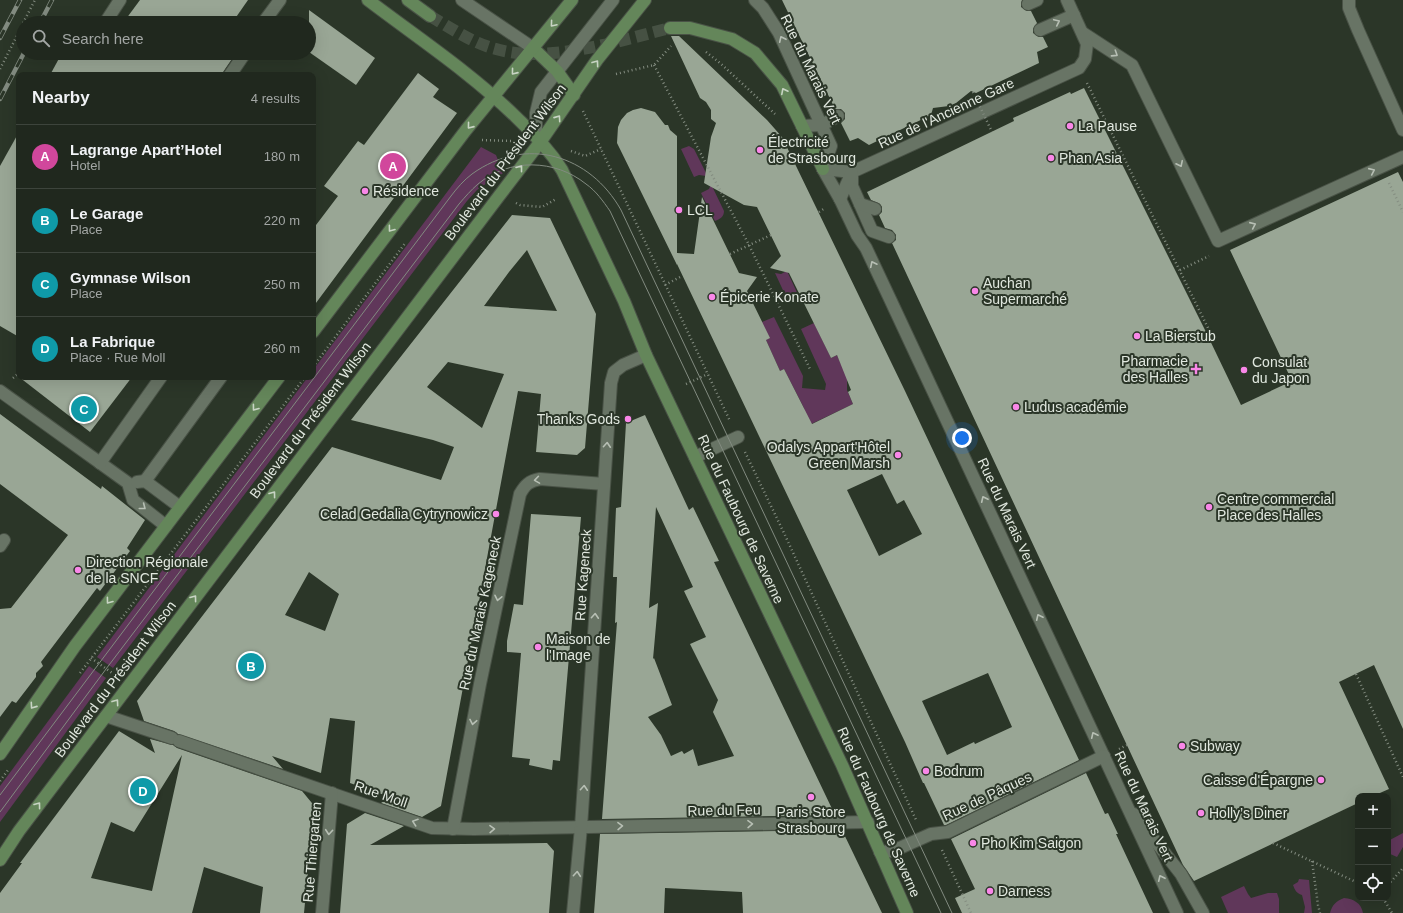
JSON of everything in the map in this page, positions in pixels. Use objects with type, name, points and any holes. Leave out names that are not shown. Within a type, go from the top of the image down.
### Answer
[{"type":"main road","name":"Rue du Faubourg de Saverne","points":[[368,0],[494,96],[541,141],[562,170],[624,301],[646,355],[842,765],[908,913]]},
{"type":"main road","points":[[408,0],[430,16]]},
{"type":"main road","points":[[316,328],[466,130],[572,0]]},
{"type":"main road","name":"Boulevard du Président Wilson","points":[[0,860],[14,837],[128,685],[541,141],[597,60],[645,0]]},
{"type":"main road","points":[[670,28],[690,28],[732,39],[755,53],[782,85],[823,169]]},
{"type":"main road","points":[[533,48],[557,70],[574,95]]},
{"type":"main road","points":[[0,754],[75,646],[277,380]]},
{"type":"street","points":[[110,16],[120,0]]},
{"type":"street","points":[[268,16],[280,0]]},
{"type":"street","points":[[462,0],[533,48]]},
{"type":"street","points":[[541,141],[536,132],[536,113],[541,92],[613,0]]},
{"type":"street","name":"Rue du Marais Vert","points":[[755,0],[763,8],[779,33],[832,146],[823,169],[857,235],[866,248],[1177,913]]},
{"type":"street","points":[[1067,0],[1087,44],[1085,59],[1079,68]]},
{"type":"street","points":[[1349,0],[1350,8],[1358,30],[1403,130]]},
{"type":"street","points":[[1040,30],[1074,15]]},
{"type":"street","points":[[1083,33],[1132,65],[1218,241],[1403,157]]},
{"type":"street","points":[[232,72],[240,60]]},
{"type":"street","name":"Rue de l'Ancienne Gare","points":[[852,172],[1079,68]]},
{"type":"street","points":[[799,121],[822,125],[838,116]]},
{"type":"street","points":[[823,169],[852,172]]},
{"type":"street","points":[[840,200],[852,172]]},
{"type":"street","points":[[852,172],[852,186],[872,231],[866,248]]},
{"type":"street","points":[[860,204],[875,209]]},
{"type":"street","points":[[872,231],[889,236]]},
{"type":"street","name":"Rue Kageneck","points":[[573,913],[581,827],[611,383],[614,372],[623,365],[646,355]]},
{"type":"street","points":[[100,463],[159,380]]},
{"type":"street","points":[[145,481],[219,380]]},
{"type":"street","points":[[0,391],[128,483],[134,500],[166,526]]},
{"type":"street","points":[[695,457],[738,437]]},
{"type":"street","name":"Rue du Marais Kageneck","points":[[453,829],[480,684],[520,494],[524,485],[531,480],[540,479],[604,484]]},
{"type":"street","points":[[128,483],[145,481],[180,507]]},
{"type":"street","name":"Rue Moll","points":[[106,716],[432,828],[581,827]]},
{"type":"street","name":"Rue de Pâques","points":[[880,852],[893,851],[931,834],[948,832],[1104,756]]},
{"type":"street","name":"Rue Thiergarten","points":[[322,913],[332,793]]},
{"type":"street","points":[[1128,807],[1181,874],[1203,913]]},
{"type":"street","name":"Rue du Feu","points":[[581,827],[868,822]]},
{"type":"street","points":[[0,852],[14,837]]},
{"type":"path","points":[[27,16],[35,0]]},
{"type":"path","points":[[0,69],[16,37]]},
{"type":"path","points":[[616,74],[654,65],[673,44]]},
{"type":"path","points":[[702,48],[783,122],[799,121]]},
{"type":"path","points":[[654,65],[749,245],[810,368]]},
{"type":"path","points":[[1079,68],[1212,336],[1209,338]]},
{"type":"path","points":[[973,92],[992,132]]},
{"type":"path","points":[[574,95],[784,532],[919,826],[937,840],[971,913]]},
{"type":"path","points":[[1121,161],[1125,160]]},
{"type":"path","points":[[499,196],[520,205],[542,207],[572,191]]},
{"type":"path","points":[[730,254],[771,235]]},
{"type":"path","points":[[316,363],[407,241]]},
{"type":"path","points":[[665,285],[682,276]]},
{"type":"path","points":[[686,384],[708,374]]},
{"type":"path","points":[[78,677],[303,380]]},
{"type":"path","points":[[75,646],[128,685]]},
{"type":"path","points":[[1356,674],[1403,777]]},
{"type":"path","points":[[0,781],[9,769]]},
{"type":"path","points":[[1273,843],[1355,882]]},
{"type":"path","points":[[1312,861],[1320,913]]},
{"type":"path","points":[[1391,882],[1403,868]]},
{"type":"path","points":[[1385,901],[1392,913]]},
{"type":"shaded area","points":[[689,146],[694,149],[707,175],[706,176],[699,175],[694,177],[681,149]]},
{"type":"shaded area","points":[[481,147],[496,155],[503,173],[492,183],[490,181],[477,190],[467,201],[113,668],[97,657],[306,380],[316,380],[316,366]]},
{"type":"shaded area","points":[[711,184],[724,211],[721,218],[715,221],[701,193],[709,189]]},
{"type":"shaded area","points":[[787,271],[800,299],[794,303],[788,301],[775,273],[781,274]]},
{"type":"shaded area","points":[[774,317],[803,376],[802,388],[825,390],[826,384],[801,329],[814,323],[831,358],[837,355],[847,377],[847,390],[853,404],[807,426],[804,408],[784,369],[780,371],[766,340],[762,322]]},
{"type":"shaded area","points":[[89,666],[106,678],[0,822],[0,786]]},
{"type":"shaded area","points":[[1403,833],[1403,847],[1397,857],[1391,854],[1391,839]]},
{"type":"shaded area","points":[[1299,879],[1309,880],[1312,913],[1304,913],[1305,907],[1302,895],[1296,891],[1293,885],[1298,882]]},
{"type":"shaded area","points":[[1244,886],[1251,898],[1268,893],[1277,893],[1279,899],[1279,913],[1228,913],[1221,897]]},
{"type":"shaded area","points":[[1344,898],[1351,899],[1359,904],[1363,913],[1330,913],[1335,904]]},
{"type":"building","points":[[140,0],[248,0],[237,16],[128,16]]},
{"type":"building","points":[[782,0],[1022,0],[1021,7],[1027,11],[1031,11],[1037,23],[1033,29],[1033,33],[1039,37],[1043,37],[1048,47],[1037,52],[1039,63],[976,93],[971,91],[956,103],[949,106],[933,108],[931,115],[869,145],[858,138],[850,141],[841,123],[845,119],[845,113],[841,109],[835,109]]},
{"type":"building","points":[[309,10],[375,58],[356,85],[316,57],[316,16],[309,16]]},
{"type":"building","points":[[671,36],[679,36],[767,120],[782,137],[905,391],[1079,760],[946,825],[944,825],[923,783],[905,742],[677,264],[617,143],[618,127],[621,120],[627,113],[633,110],[641,108],[655,112],[665,125],[668,125],[670,130],[677,136],[677,253],[694,254],[702,197],[739,273],[757,277],[747,291],[770,338],[766,340],[780,371],[784,369],[812,424],[853,404],[848,392],[851,390],[837,355],[831,358],[789,273],[770,268],[781,256],[757,207],[744,205],[704,183],[711,137],[716,123],[711,119],[711,110],[706,102],[700,98]],"holes":[[[882,474],[897,504],[904,500],[922,534],[879,556],[847,490]],[[988,673],[1012,727],[975,744],[974,742],[947,755],[922,701]]]},
{"type":"building","points":[[58,60],[231,60],[223,72],[52,72]]},
{"type":"building","name":"Résidence","points":[[418,73],[439,89],[433,97],[457,113],[316,303],[316,225],[338,196],[324,186],[358,141],[364,145]]},
{"type":"building","name":"Centre commercial Place des Halles","points":[[1084,88],[1241,405],[1292,381],[1230,250],[1398,172],[1403,182],[1403,729],[1374,665],[1339,682],[1389,789],[1380,793],[1355,793],[1355,804],[1194,881],[1183,865],[892,243],[896,240],[896,235],[892,230],[885,228],[879,215],[882,212],[882,207],[880,204],[871,200],[867,192],[1014,121],[1013,118],[1070,92],[1071,94]]},
{"type":"building","points":[[16,137],[16,335],[0,326],[0,166]]},
{"type":"building","points":[[512,215],[550,218],[596,314],[585,448],[577,455],[536,452],[541,394],[518,391],[441,806],[422,817],[381,803],[390,797],[350,783],[355,721],[330,718],[321,773],[272,756],[283,769],[144,721],[137,701],[332,447],[441,480],[454,447],[433,440],[351,420]],"holes":[[[527,250],[557,311],[484,306],[509,272]],[[448,362],[504,374],[482,428],[427,387]],[[309,572],[339,594],[325,631],[285,615]]]},
{"type":"building","points":[[23,380],[130,380],[90,432]]},
{"type":"building","name":"Direction Régionale de la SNCF","points":[[0,414],[101,489],[102,486],[145,520],[127,548],[130,551],[100,591],[97,588],[41,662],[43,666],[36,673],[36,677],[16,703],[12,701],[0,717],[0,609],[11,608],[68,535],[0,484]]},
{"type":"building","points":[[645,415],[689,510],[693,507],[719,561],[714,562],[835,815],[602,819],[617,622],[615,623],[617,577],[613,577],[616,508],[621,507],[626,423]],"holes":[[[656,507],[693,587],[684,591],[706,637],[690,644],[718,700],[713,712],[734,756],[698,766],[693,749],[684,754],[682,751],[671,756],[661,735],[648,717],[672,705],[654,658],[653,659],[658,603],[649,608]]]},
{"type":"building","name":"Maison de l'Image","points":[[531,514],[581,517],[560,761],[553,760],[552,770],[529,765],[530,759],[512,757],[521,653],[507,652],[507,641],[514,604],[523,605]]},
{"type":"building","points":[[119,731],[155,753],[150,739],[173,745],[177,748],[302,791],[316,808],[304,913],[260,913],[263,887],[204,867],[192,913],[0,913],[0,893],[22,863],[20,863]],"holes":[[[182,755],[152,891],[91,878],[111,822],[134,832]]]},
{"type":"building","points":[[1086,773],[1105,814],[1108,813],[1118,834],[1116,834],[1153,913],[962,913],[955,898],[975,889],[951,839]]},
{"type":"building","points":[[365,813],[404,826],[370,845],[547,843],[554,851],[549,913],[340,913],[347,824]]},
{"type":"building","points":[[842,830],[882,913],[743,913],[742,892],[665,888],[664,913],[594,913],[600,834]]},
{"type":"tunnel","points":[[430,16],[479,43],[496,49],[516,53],[538,54],[583,49],[670,28]]},
{"type":"tram line","points":[[316,376],[456,190],[463,181],[472,174],[493,162],[514,155],[535,154],[555,157],[574,164],[592,176],[608,191],[621,210],[952,913]]},
{"type":"tram line","points":[[0,812],[106,669],[459,204],[470,191],[490,176],[518,166],[546,166],[574,176],[586,184],[596,193],[610,211],[941,913]]},
{"type":"tram line","points":[[0,795],[313,380]]},
{"type":"railway","points":[[0,38],[20,0]]},
{"type":"railway","points":[[44,16],[52,0]]},
{"type":"railway","points":[[0,99],[20,60]]},
{"type":"place","name":"La Pause","points":[[1070,126]]},
{"type":"place","name":"Électricité de Strasbourg","points":[[760,150]]},
{"type":"place","name":"Phan Asia","points":[[1051,158]]},
{"type":"place","name":"Lagrange Apart’Hotel","points":[[393,166]]},
{"type":"place","name":"Résidence","points":[[365,191]]},
{"type":"place","name":"LCL","points":[[679,210]]},
{"type":"place","name":"Auchan Supermarché","points":[[975,291]]},
{"type":"place","name":"Épicerie Konate","points":[[712,297]]},
{"type":"place","name":"La Bierstub","points":[[1137,336]]},
{"type":"place","name":"Pharmacie des Halles","points":[[1196,369]]},
{"type":"place","name":"Consulat du Japon","points":[[1244,370]]},
{"type":"place","name":"Ludus académie","points":[[1016,407]]},
{"type":"place","name":"Gymnase Wilson","points":[[84,409]]},
{"type":"place","name":"Thanks Gods","points":[[628,419]]},
{"type":"place","name":"Odalys Appart'Hôtel Green Marsh","points":[[898,455]]},
{"type":"place","name":"Centre commercial Place des Halles","points":[[1209,507]]},
{"type":"place","name":"Celad Gedalia Cytrynowicz","points":[[496,514]]},
{"type":"place","name":"Direction Régionale de la SNCF","points":[[78,570]]},
{"type":"place","name":"Maison de l'Image","points":[[538,647]]},
{"type":"place","name":"Le Garage","points":[[251,666]]},
{"type":"place","name":"Subway","points":[[1182,746]]},
{"type":"place","name":"Bodrum","points":[[926,771]]},
{"type":"place","name":"Caisse d'Épargne","points":[[1321,780]]},
{"type":"place","name":"La Fabrique","points":[[143,791]]},
{"type":"place","name":"Paris Store Strasbourg","points":[[811,797]]},
{"type":"place","name":"Holly’s Diner","points":[[1201,813]]},
{"type":"place","name":"Pho Kim Saigon","points":[[973,843]]},
{"type":"place","name":"Darness","points":[[990,891]]}]
